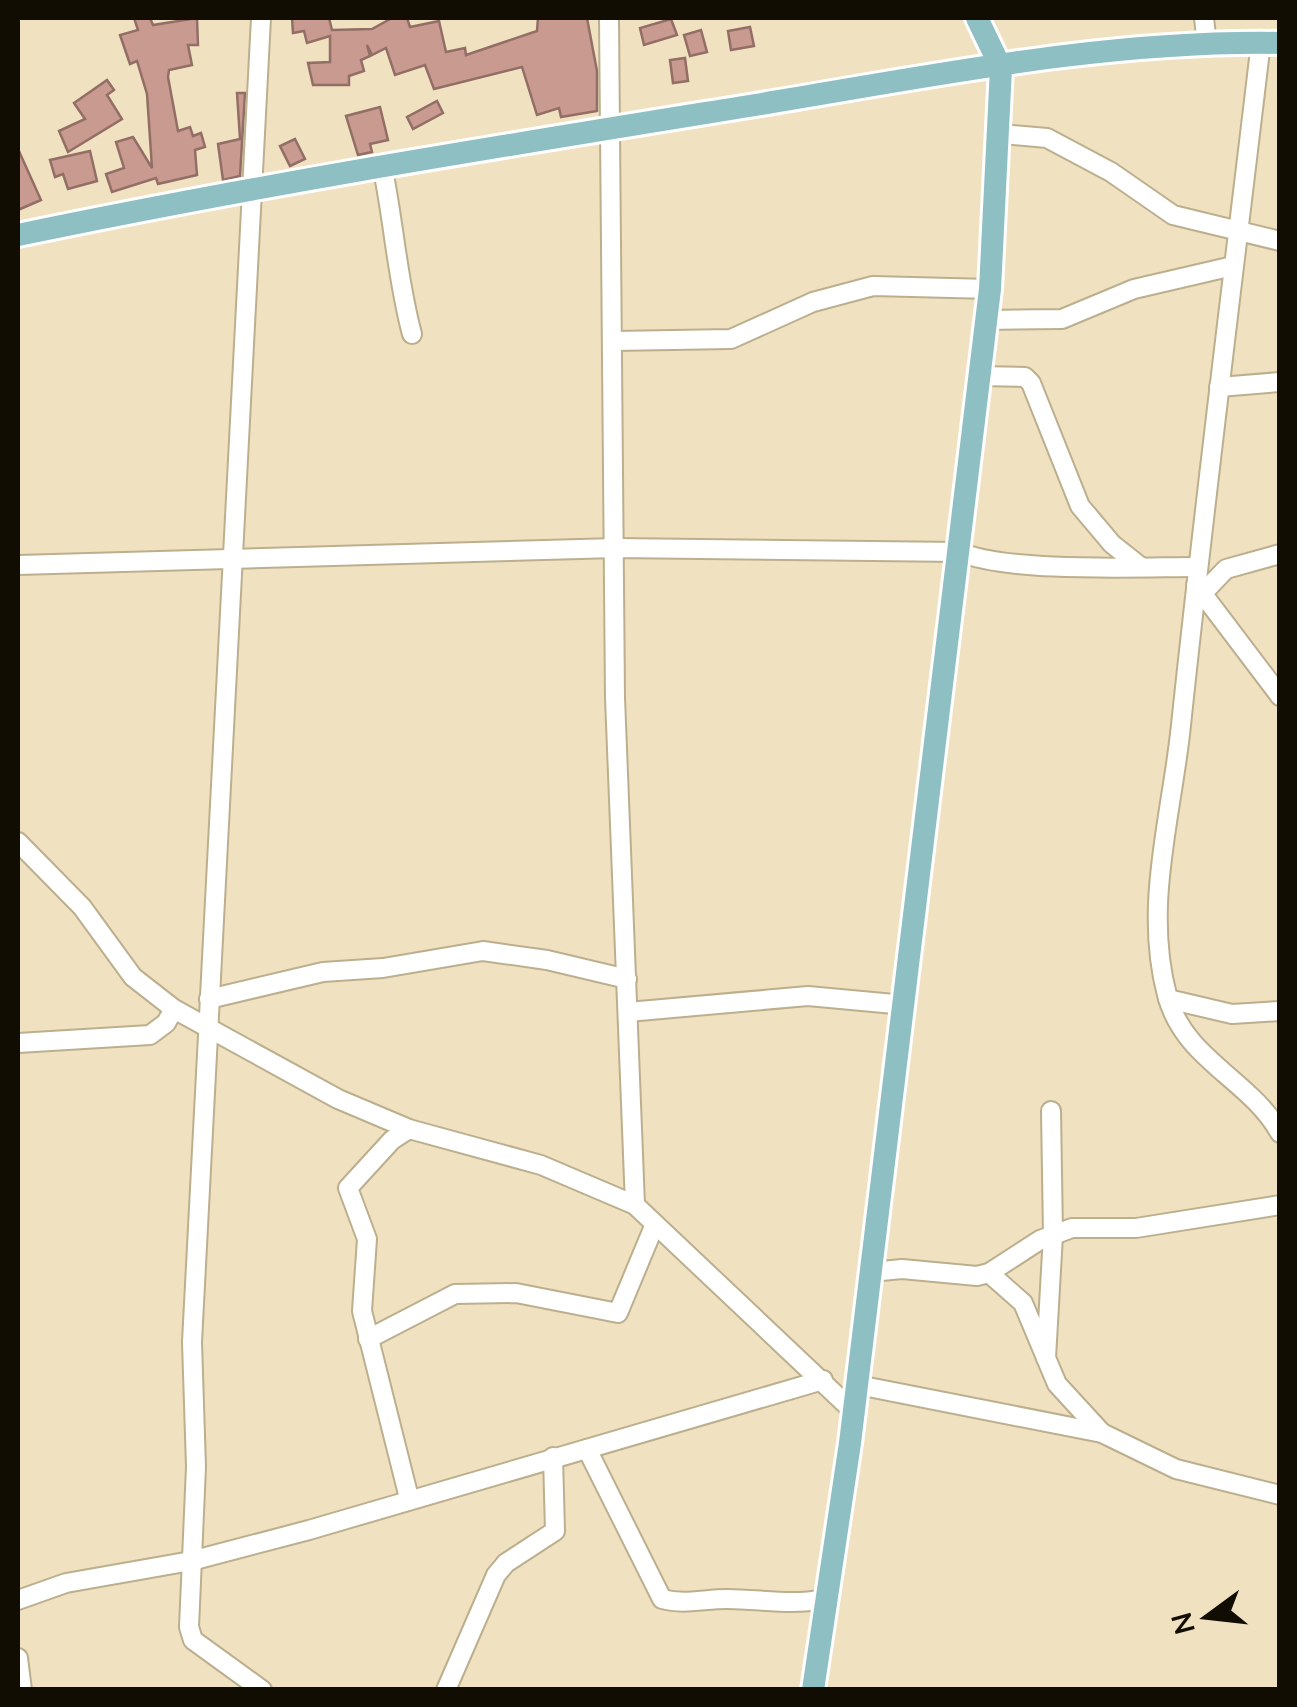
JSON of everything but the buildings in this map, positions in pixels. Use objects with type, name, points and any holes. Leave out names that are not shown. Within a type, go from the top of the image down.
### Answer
[{"type":"main road","points":[[812,1690],[858,1385],[990,289],[1001,134],[1001,68],[978,18]]},
{"type":"main road","points":[[18,235],[254,186],[611,128],[1001,68],[1207,45],[1270,42]]},
{"type":"street","points":[[261,18],[192,1342],[196,1467],[190,1636],[262,1690]]},
{"type":"street","points":[[608,18],[616,698],[634,1205]]},
{"type":"street","points":[[1204,18],[1207,45]]},
{"type":"street","points":[[1270,42],[1238,232],[1180,740],[1160,858],[1159,956],[1168,999],[1185,1035],[1207,1062],[1271,1118],[1280,1133]]},
{"type":"street","points":[[1001,134],[1047,138],[1111,172],[1173,215],[1280,241]]},
{"type":"street","points":[[382,165],[397,238],[401,295],[412,334]]},
{"type":"street","points":[[985,320],[1062,319],[1134,289],[1234,266]]},
{"type":"street","points":[[614,342],[731,339],[813,302],[873,286],[990,289]]},
{"type":"street","points":[[979,376],[1025,377],[1032,383],[1080,506],[1100,532],[1140,567]]},
{"type":"street","points":[[1219,387],[1280,382]]},
{"type":"street","points":[[18,565],[616,548],[960,552],[976,559],[1140,567],[1198,582],[1226,569],[1274,560]]},
{"type":"street","points":[[1198,582],[1280,696]]},
{"type":"street","points":[[18,842],[82,907],[134,977],[174,1009],[338,1099],[408,1129],[541,1165],[634,1205],[854,1412]]},
{"type":"street","points":[[209,999],[324,972],[383,968],[483,951],[547,960],[627,979]]},
{"type":"street","points":[[628,1012],[808,996],[905,1006]]},
{"type":"street","points":[[1168,999],[1232,1014],[1280,1011]]},
{"type":"street","points":[[18,1043],[150,1035],[174,1009]]},
{"type":"street","points":[[1046,1358],[1053,1235],[1050,1111]]},
{"type":"street","points":[[408,1129],[392,1140],[348,1188],[366,1239],[362,1311],[409,1498]]},
{"type":"street","points":[[872,1272],[902,1269],[965,1278],[989,1273],[1072,1228],[1136,1228],[1280,1205]]},
{"type":"street","points":[[368,1339],[456,1294],[516,1292],[618,1313],[655,1224]]},
{"type":"street","points":[[989,1273],[1023,1303],[1058,1384],[1102,1434]]},
{"type":"street","points":[[18,1600],[66,1583],[191,1561],[823,1380]]},
{"type":"street","points":[[858,1385],[1102,1434],[1176,1469],[1280,1495]]},
{"type":"street","points":[[587,1449],[662,1599],[678,1604],[732,1599],[796,1604],[824,1599]]},
{"type":"street","points":[[446,1690],[496,1575],[506,1563],[556,1531],[553,1457]]},
{"type":"street","points":[[18,1658],[22,1690]]},
{"type":"street","points":[[225,1690],[230,1668]]}]
